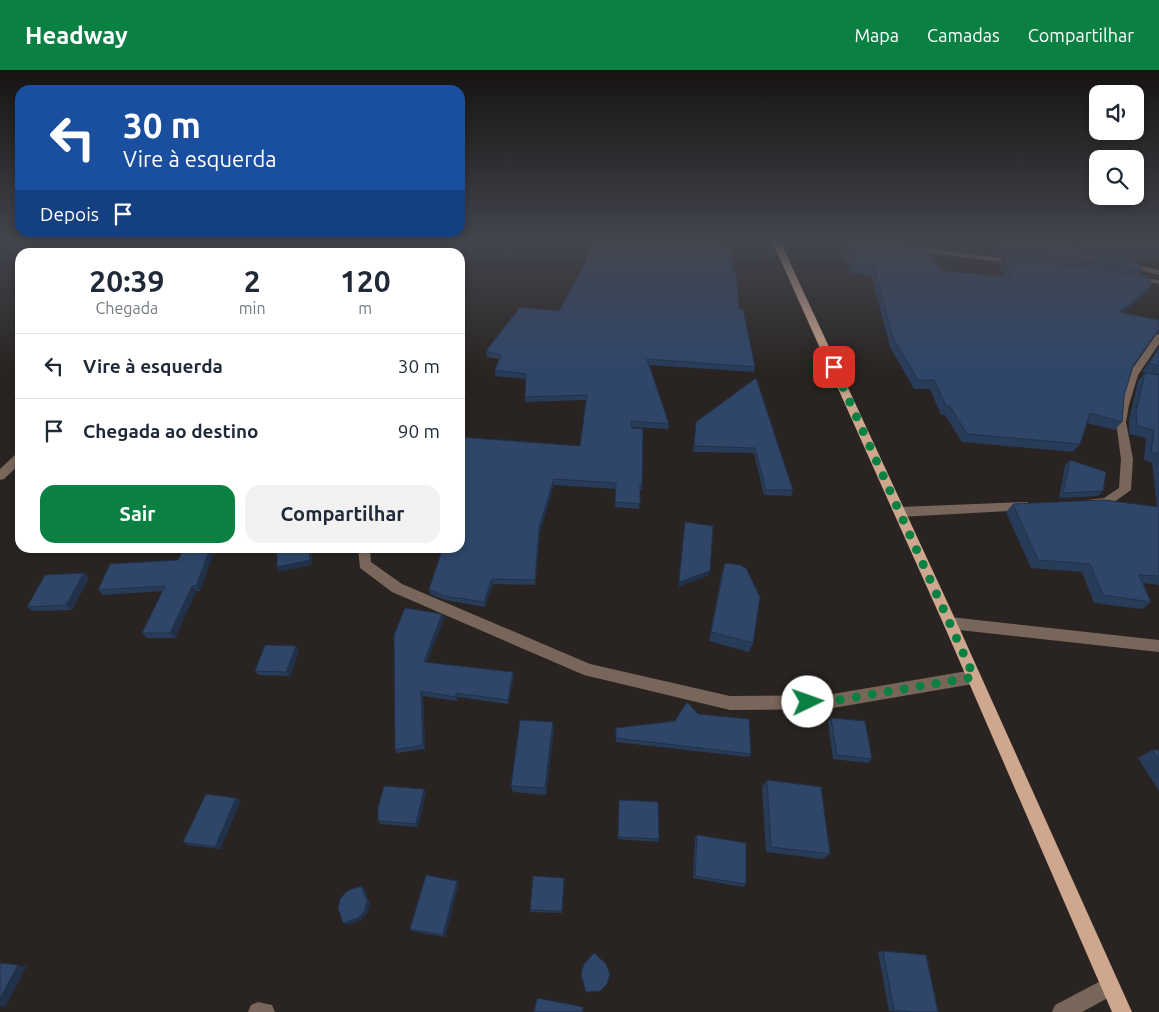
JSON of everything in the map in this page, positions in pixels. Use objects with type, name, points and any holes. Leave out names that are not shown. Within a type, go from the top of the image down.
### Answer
[{"type":"main road","points":[[796,285],[950,623],[1122,1012]]},
{"type":"street","points":[[1077,504],[1106,502],[1125,490],[1127,460],[1121,422],[1138,376],[1159,337]]},
{"type":"street","points":[[0,476],[15,462]]},
{"type":"street","points":[[900,512],[1038,506]]},
{"type":"street","points":[[364,553],[365,564],[397,588],[588,670],[730,703],[827,702],[974,677]]},
{"type":"street","points":[[950,623],[1159,646]]},
{"type":"street","points":[[1062,1012],[1110,986]]},
{"type":"street","points":[[258,1012],[265,1012]]},
{"type":"building","points":[[573,285],[737,285],[739,309],[743,309],[755,367],[647,359],[669,424],[631,421],[632,428],[643,429],[640,504],[615,502],[616,483],[554,479],[539,528],[535,580],[492,579],[484,602],[444,596],[429,589],[441,553],[465,553],[465,437],[580,446],[587,395],[525,397],[526,374],[495,370],[501,355],[486,351],[520,307],[559,311]]},
{"type":"building","points":[[879,285],[1152,285],[1120,312],[1159,320],[1159,329],[1133,366],[1124,396],[1122,422],[1090,413],[1080,444],[967,434],[950,406],[946,406],[934,380],[918,380],[893,338]]},
{"type":"building","points":[[1159,349],[1159,366],[1149,363]]},
{"type":"building","points":[[1145,373],[1159,375],[1159,454],[1151,452],[1154,430],[1137,426],[1136,412]]},
{"type":"building","points":[[756,378],[793,490],[766,490],[755,448],[694,446],[696,422]]},
{"type":"building","points":[[1070,460],[1106,472],[1103,491],[1063,493]]},
{"type":"building","points":[[1104,500],[1159,507],[1159,576],[1139,575],[1151,602],[1103,595],[1090,564],[1038,560],[1013,504]]},
{"type":"building","points":[[685,522],[713,526],[710,571],[679,582]]},
{"type":"building","points":[[182,553],[208,553],[196,586],[192,586],[170,633],[142,633],[165,586],[98,590],[110,564],[178,560]]},
{"type":"building","points":[[277,553],[309,553],[310,560],[277,567]]},
{"type":"building","points":[[725,563],[740,565],[746,568],[760,597],[753,643],[711,632]]},
{"type":"building","points":[[84,573],[66,605],[27,607],[45,575]]},
{"type":"building","points":[[405,608],[442,614],[424,662],[513,672],[508,700],[456,693],[455,697],[421,691],[423,745],[395,750],[394,635]]},
{"type":"building","points":[[265,645],[296,646],[286,672],[255,671]]},
{"type":"building","points":[[687,702],[698,714],[749,719],[751,754],[616,738],[616,728],[675,721]]},
{"type":"building","points":[[831,718],[865,721],[872,759],[837,755]]},
{"type":"building","points":[[520,720],[553,722],[545,788],[511,786]]},
{"type":"building","points":[[1152,750],[1159,750],[1159,761]]},
{"type":"building","points":[[767,780],[821,787],[830,854],[771,847]]},
{"type":"building","points":[[384,786],[424,789],[416,824],[378,821],[378,808]]},
{"type":"building","points":[[206,794],[236,798],[215,847],[183,842]]},
{"type":"building","points":[[619,800],[658,802],[659,839],[618,837]]},
{"type":"building","points":[[697,835],[746,843],[746,884],[695,876]]},
{"type":"building","points":[[426,875],[457,881],[443,935],[410,929]]},
{"type":"building","points":[[533,876],[564,878],[562,911],[530,910]]},
{"type":"building","points":[[361,886],[367,900],[365,910],[358,918],[343,923],[338,908],[340,899],[347,891]]},
{"type":"building","points":[[883,951],[926,955],[938,1012],[894,1010]]},
{"type":"building","points":[[594,953],[606,964],[610,974],[607,984],[600,991],[586,992],[581,974],[584,964]]},
{"type":"building","points":[[0,963],[18,965],[0,999]]},
{"type":"building","points":[[537,998],[583,1007],[583,1012],[534,1012]]},
{"type":"route","points":[[808,702],[827,702],[974,677],[834,367]]}]
